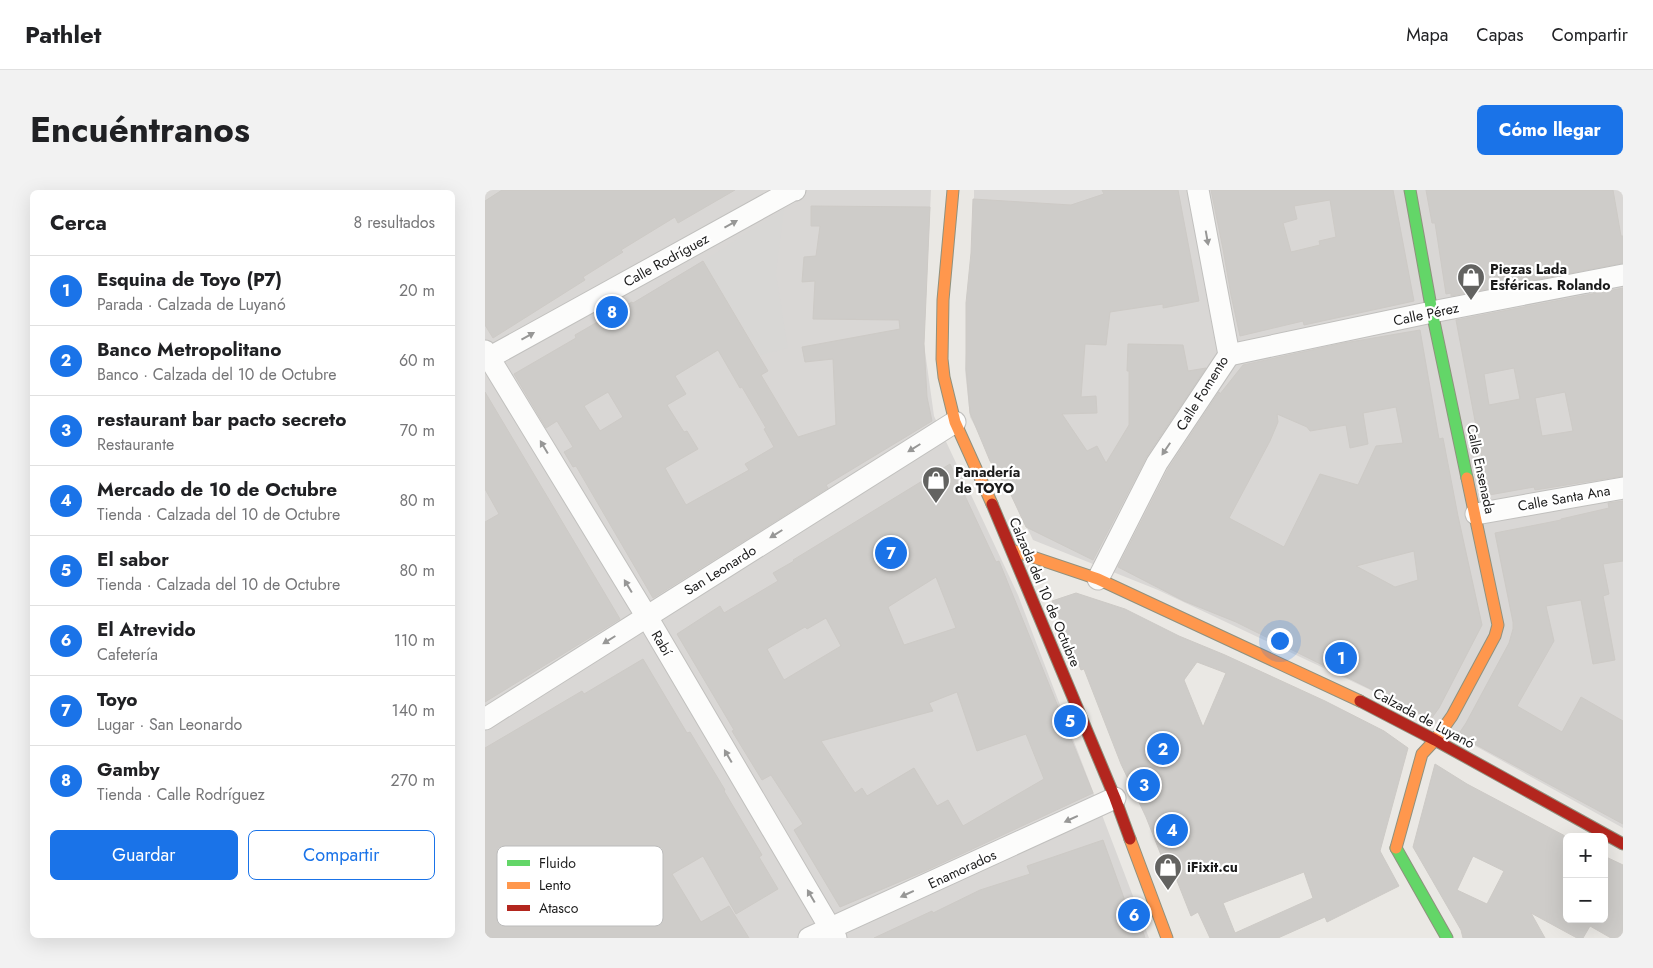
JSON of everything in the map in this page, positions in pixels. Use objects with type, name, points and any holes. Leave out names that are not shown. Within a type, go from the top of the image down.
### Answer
[{"type":"main road","name":"Calzada del 10 de Octubre","points":[[953,190],[943,300],[942,359],[944,377],[955,422],[1012,550],[1029,595],[1115,798],[1167,938]]},
{"type":"main road","name":"Calle Ensenada","points":[[1410,190],[1432,312],[1498,625],[1497,631],[1452,716],[1435,740],[1422,754],[1396,849],[1447,938]]},
{"type":"main road","name":"Calzada de Luyanó","points":[[1012,550],[1098,578],[1332,687],[1435,740],[1623,844]]},
{"type":"street","name":"Calle Rodríguez","points":[[486,356],[795,190]]},
{"type":"street","name":"Calle Fomento","points":[[1098,578],[1157,463],[1229,355],[1198,190]]},
{"type":"street","name":"Calle Pérez","points":[[1229,355],[1623,274]]},
{"type":"street","name":"Rabí","points":[[486,356],[647,617],[833,934]]},
{"type":"street","name":"San Leonardo","points":[[485,719],[955,422]]},
{"type":"street","name":"Calle Santa Ana","points":[[1475,514],[1623,488]]},
{"type":"street","name":"Enamorados","points":[[809,938],[833,934],[1115,798]]},
{"type":"shaded area","points":[[485,190],[931,190],[924,344],[934,416],[1018,595],[1149,938],[485,938]]},
{"type":"shaded area","points":[[974,190],[1623,190],[1623,828],[1398,703],[1158,590],[1033,540],[1006,483],[970,417],[965,370]]},
{"type":"shaded area","points":[[784,209],[776,275],[788,348],[761,355],[703,261]]},
{"type":"building","points":[[502,190],[735,190],[678,223],[675,217],[621,250],[623,252],[583,277],[585,280],[493,338],[485,325],[485,201]]},
{"type":"building","points":[[1102,190],[1178,190],[1199,301],[1163,308],[1163,304],[1110,312],[1106,345],[1085,344],[1081,397],[1096,396],[1097,413],[1062,414],[1087,451],[1097,446],[1106,463],[1129,425],[1128,344],[1183,345],[1188,371],[1206,368],[1147,456],[1093,560],[1026,527],[1011,495],[990,461],[970,413],[966,368],[966,303],[971,253],[973,199],[1071,205],[1104,194]]},
{"type":"building","points":[[1211,190],[1393,190],[1414,301],[1304,325],[1303,321],[1240,336]],"holes":[[[1330,200],[1336,237],[1319,241],[1320,245],[1291,252],[1283,223],[1297,219],[1294,206]]]},
{"type":"building","points":[[1426,190],[1613,190],[1621,236],[1623,236],[1623,263],[1451,296],[1451,293],[1446,294],[1435,223],[1432,223]]},
{"type":"building","points":[[811,206],[930,207],[924,344],[927,397],[932,421],[826,485],[828,488],[653,598],[576,466],[573,467],[564,452],[573,447],[557,421],[546,428],[514,374],[576,338],[575,335],[703,261],[768,371],[761,375],[798,437],[836,425],[833,359],[805,362],[802,347],[900,329],[899,320],[813,319],[815,281],[802,282],[804,257],[816,256],[820,226],[811,226]],"holes":[[[718,350],[766,428],[764,429],[774,447],[745,464],[749,470],[686,505],[665,468],[698,449],[687,431],[684,432],[667,405],[686,394],[675,376]],[[608,392],[623,417],[600,431],[584,406]]]},
{"type":"building","points":[[1623,288],[1623,476],[1535,490],[1534,487],[1489,495],[1456,320]],"holes":[[[1514,368],[1520,399],[1489,405],[1484,374]],[[1565,392],[1573,431],[1542,436],[1535,398]]]},
{"type":"building","points":[[1420,330],[1439,439],[1443,438],[1482,625],[1439,708],[1431,719],[1236,622],[1184,601],[1118,567],[1168,469],[1219,392],[1220,394],[1243,365],[1344,343]],"holes":[[[1396,407],[1403,443],[1376,446],[1358,485],[1320,474],[1284,547],[1229,518],[1270,441],[1278,422],[1277,414],[1307,427],[1310,431],[1346,425],[1350,448],[1368,444],[1363,413]],[[1414,551],[1418,580],[1395,587],[1356,566]]]},
{"type":"building","points":[[485,392],[620,619],[485,702],[485,522],[499,514],[485,489]]},
{"type":"building","points":[[950,464],[996,562],[999,561],[1093,793],[925,871],[840,907],[794,830],[803,824],[771,775],[762,780],[677,634],[720,606],[724,613],[778,581],[773,573]],"holes":[[[936,577],[956,628],[904,645],[888,607]],[[826,618],[841,646],[784,680],[767,649],[805,627],[807,629]],[[957,692],[977,751],[1026,734],[1044,779],[963,826],[948,800],[937,806],[914,768],[867,796],[862,788],[855,793],[821,741],[933,711],[929,703]]]},
{"type":"building","points":[[1623,501],[1623,561],[1603,564],[1609,594],[1603,596],[1615,660],[1593,664],[1581,600],[1546,606],[1554,641],[1517,706],[1562,732],[1581,697],[1623,721],[1623,824],[1458,735],[1509,643],[1513,629],[1495,533],[1609,508],[1608,503]]},
{"type":"building","points":[[1076,593],[1125,609],[1179,636],[1325,701],[1384,731],[1408,748],[1380,851],[1399,886],[1327,922],[1325,917],[1278,938],[1210,938],[1198,912],[1191,916],[1168,858],[1163,860],[1146,817],[1121,764],[1084,669],[1081,670],[1052,601]],"holes":[[[1197,662],[1226,673],[1203,727],[1184,680]],[[1304,872],[1313,898],[1235,933],[1223,903]]]},
{"type":"building","points":[[643,659],[687,733],[690,732],[725,790],[762,855],[759,857],[778,889],[736,914],[703,856],[672,874],[701,922],[729,906],[749,938],[485,938],[485,748],[582,691],[584,694]]},
{"type":"building","points":[[1435,764],[1467,784],[1563,835],[1563,923],[1608,923],[1608,858],[1623,865],[1623,938],[1611,938],[1590,926],[1583,938],[1577,938],[1531,913],[1545,938],[1463,938],[1461,930],[1413,847]],"holes":[[[1473,856],[1504,871],[1487,904],[1457,890]]]},
{"type":"building","points":[[1103,840],[1129,912],[1136,909],[1145,938],[874,938],[932,911],[933,913],[980,890],[1030,874],[1027,866]]},
{"type":"traffic: fast","points":[[1410,190],[1432,312],[1467,478]]},
{"type":"traffic: fast","points":[[1396,848],[1447,938]]},
{"type":"traffic: slow","points":[[953,190],[943,300],[942,359],[944,377],[955,422],[992,504]]},
{"type":"traffic: slow","points":[[1396,848],[1422,754],[1435,740],[1452,716],[1495,636],[1498,625],[1467,478]]},
{"type":"traffic: slow","points":[[1012,550],[1098,579],[1360,701]]},
{"type":"traffic: slow","points":[[1130,839],[1167,938]]},
{"type":"traffic: jam","points":[[992,504],[1115,798],[1130,839]]},
{"type":"traffic: jam","points":[[1360,701],[1435,740],[1623,844]]},
{"type":"place","name":"Piezas Lada Esféricas. Rolando","points":[[1471,301]]},
{"type":"place","name":"Gamby","points":[[612,312]]},
{"type":"place","name":"Panadería de TOYO","points":[[936,504]]},
{"type":"place","name":"Toyo","points":[[891,553]]},
{"type":"place","name":"Esquina de Toyo (P7)","points":[[1341,658]]},
{"type":"place","name":"El sabor","points":[[1070,721]]},
{"type":"place","name":"Banco Metropolitano","points":[[1163,749]]},
{"type":"place","name":"restaurant bar pacto secreto","points":[[1144,785]]},
{"type":"place","name":"Mercado de 10 de Octubre","points":[[1172,830]]},
{"type":"place","name":"iFixit.cu","points":[[1168,891]]},
{"type":"place","name":"El Atrevido","points":[[1134,915]]}]
